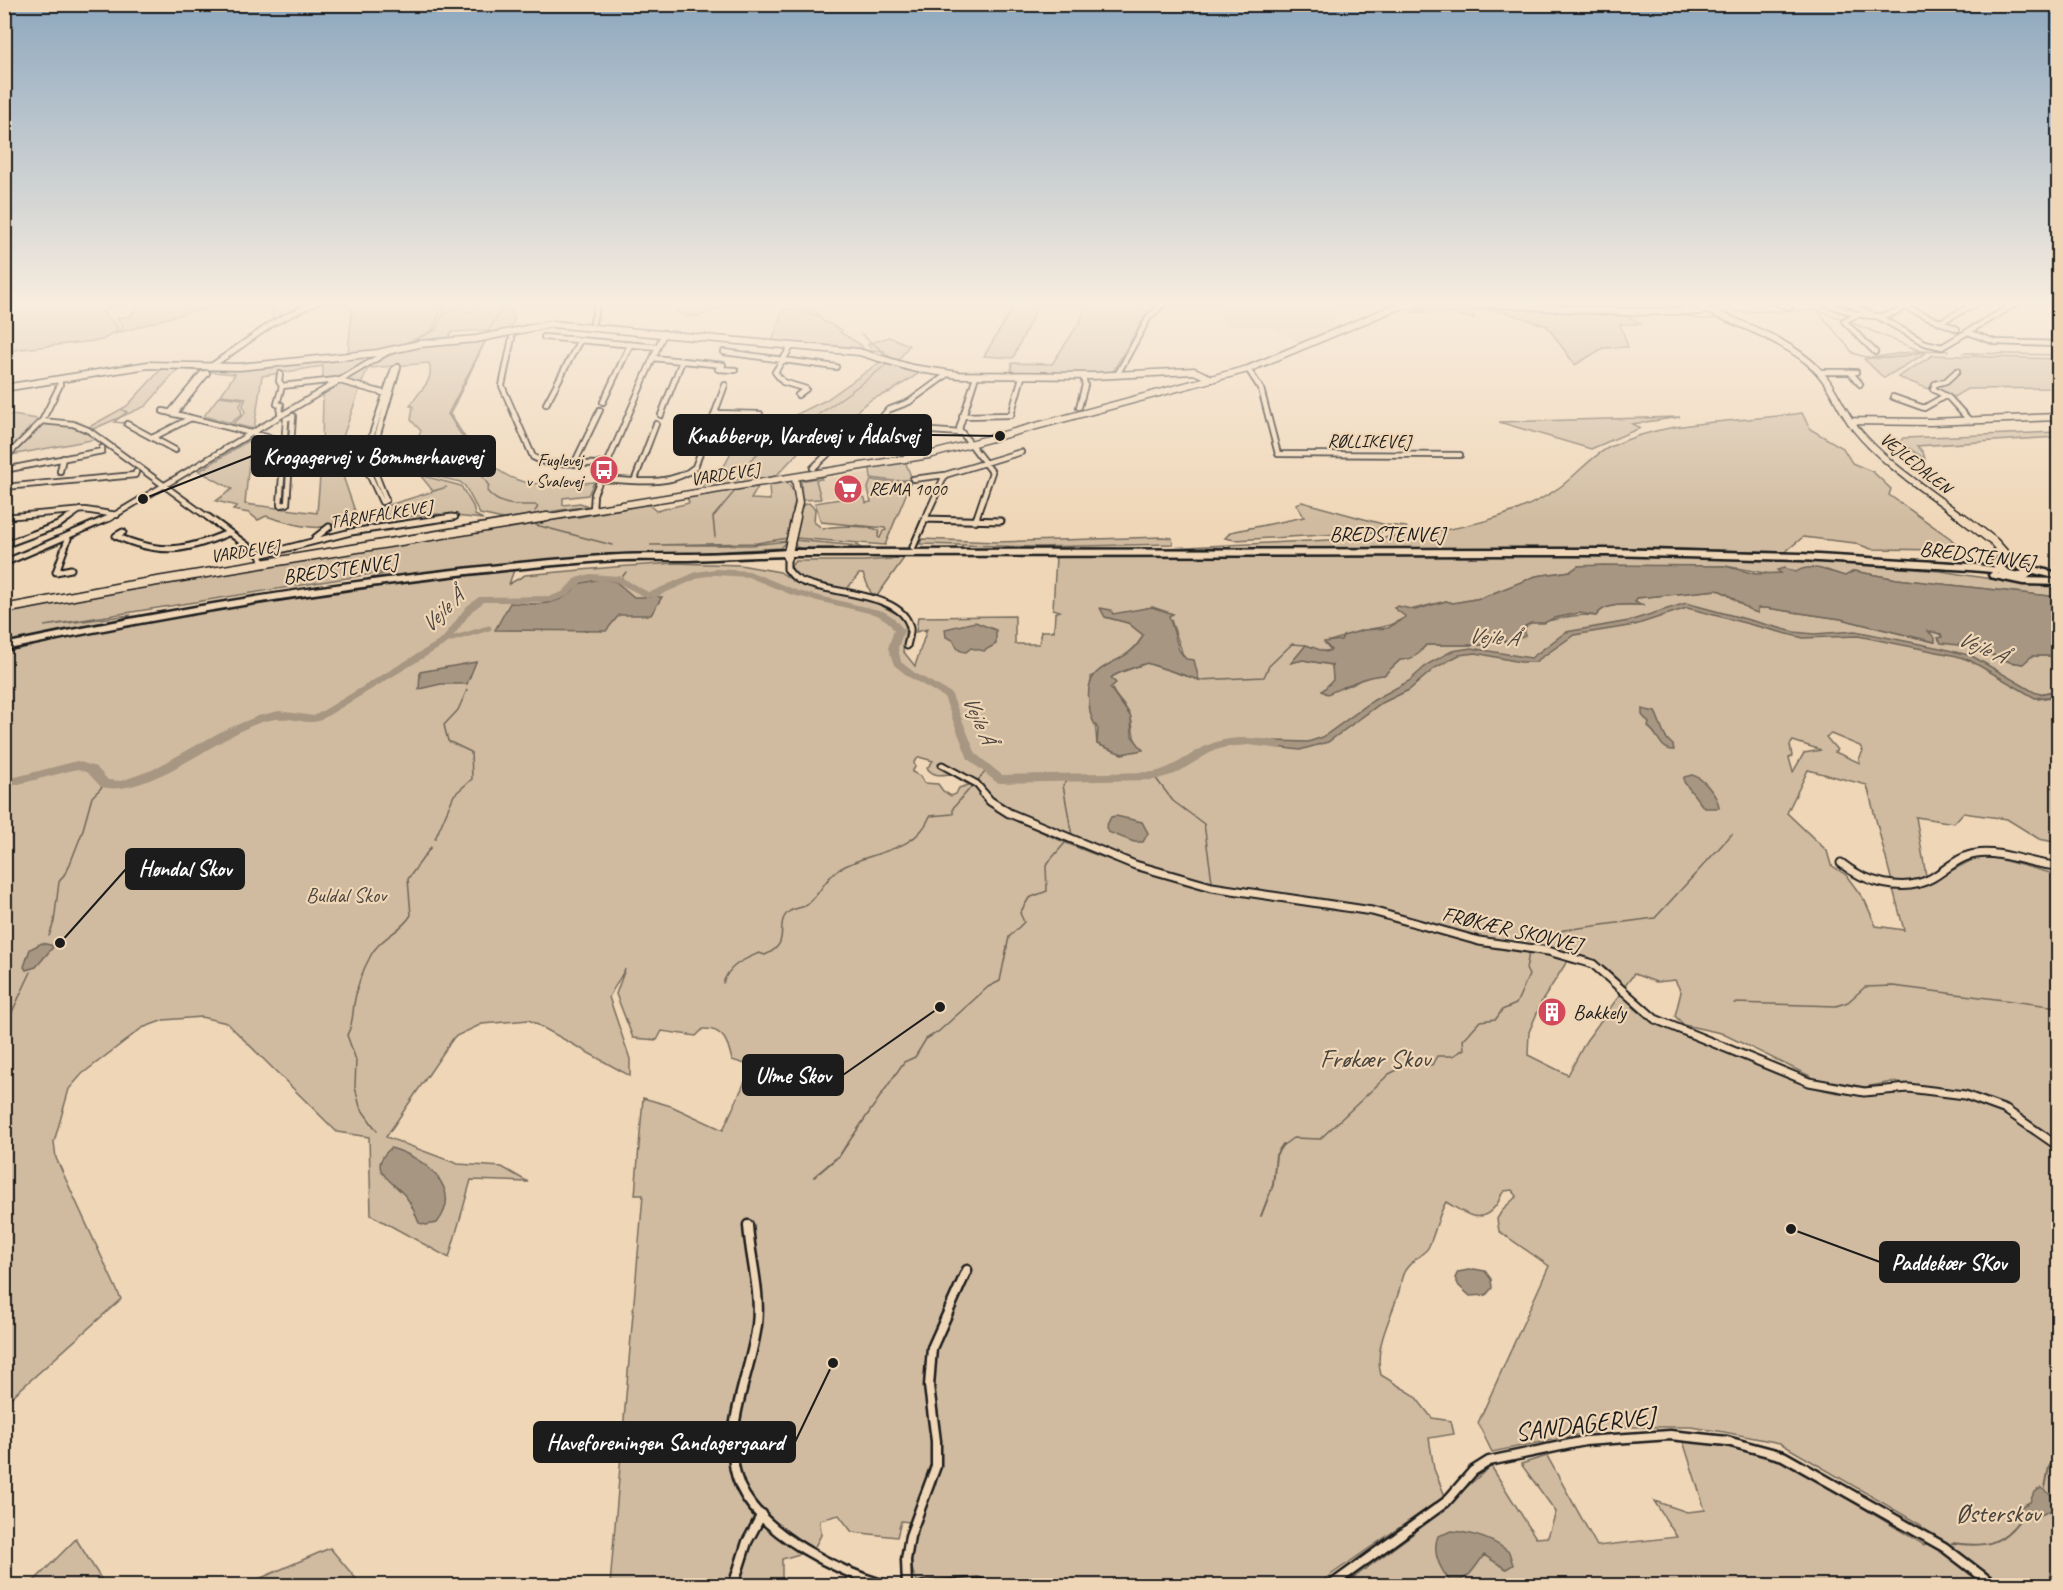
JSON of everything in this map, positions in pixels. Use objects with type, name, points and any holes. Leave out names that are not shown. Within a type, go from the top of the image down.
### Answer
[{"type":"highway","name":"BREDSTENVEJ","points":[[4,647],[200,608],[358,584],[503,568],[684,557],[882,554],[1597,552],[1801,557],[1970,567],[2002,572]]},
{"type":"highway","name":"BREDSTENVEJ","points":[[1970,567],[1999,561]]},
{"type":"highway","name":"BREDSTENVEJ","points":[[1891,563],[1981,573],[2017,580],[2058,578]]},
{"type":"highway","name":"BREDSTENVEJ","points":[[2026,571],[2058,578]]},
{"type":"main road","points":[[1999,561],[2011,561],[2026,571],[2019,577],[2002,572],[1999,561]]},
{"type":"street","points":[[4,388],[88,375]]},
{"type":"street","points":[[280,375],[279,381],[282,386]]},
{"type":"street","points":[[4,563],[68,539],[117,514],[350,375]]},
{"type":"street","points":[[393,375],[388,394],[370,463],[385,502],[379,502],[363,461],[388,394],[395,375]]},
{"type":"street","points":[[504,375],[502,386],[530,451],[539,461],[607,464]]},
{"type":"street","points":[[546,404],[561,375]]},
{"type":"street","points":[[603,402],[616,375]]},
{"type":"street","points":[[593,510],[594,494],[646,375]]},
{"type":"street","points":[[661,414],[676,375]]},
{"type":"street","points":[[776,375],[783,382],[806,389],[798,394]]},
{"type":"street","points":[[969,375],[1022,377],[1110,375]]},
{"type":"street","points":[[1204,375],[1212,379]]},
{"type":"street","name":"VARDEVEJ","points":[[4,609],[263,563],[904,460],[1226,375]]},
{"type":"street","name":"RØLLIKEVEJ","points":[[1252,375],[1261,388],[1278,454],[1460,455]]},
{"type":"street","name":"VEJLEDALEN","points":[[1823,375],[1832,386],[1850,421],[1862,438],[1884,458],[1987,537],[2011,561]]},
{"type":"street","points":[[1853,375],[1860,384]]},
{"type":"street","points":[[1952,375],[1946,381],[1933,386],[1970,421]]},
{"type":"street","points":[[976,376],[958,429],[986,462],[992,475],[976,520]]},
{"type":"street","points":[[1079,407],[1085,385],[1083,376]]},
{"type":"street","points":[[962,416],[1011,415],[1022,377]]},
{"type":"street","points":[[813,468],[832,449],[874,428],[888,410],[909,402],[944,379]]},
{"type":"street","points":[[4,459],[42,421],[58,390],[59,380]]},
{"type":"street","points":[[282,386],[341,381],[388,394]]},
{"type":"street","points":[[600,479],[677,479],[693,472],[725,385]]},
{"type":"street","points":[[280,413],[281,405],[277,404],[277,397],[282,386]]},
{"type":"street","points":[[172,413],[192,390]]},
{"type":"street","points":[[1893,397],[1924,408],[1945,396]]},
{"type":"street","points":[[574,464],[600,410]]},
{"type":"street","points":[[163,411],[370,463]]},
{"type":"street","points":[[715,413],[760,414]]},
{"type":"street","points":[[287,443],[280,505],[287,504],[287,443],[286,419],[293,416],[287,443]]},
{"type":"street","points":[[1850,421],[1970,421],[2058,417]]},
{"type":"street","points":[[154,437],[191,418]]},
{"type":"street","points":[[42,421],[73,424],[88,430],[260,555],[263,563]]},
{"type":"street","points":[[128,424],[175,450]]},
{"type":"street","points":[[635,479],[656,424]]},
{"type":"street","points":[[874,428],[961,433]]},
{"type":"street","points":[[887,442],[894,444],[898,430]]},
{"type":"street","points":[[4,470],[102,451],[102,448]]},
{"type":"street","points":[[913,479],[945,476],[1021,453]]},
{"type":"street","points":[[60,471],[63,458]]},
{"type":"street","points":[[4,487],[135,475],[136,472]]},
{"type":"street","points":[[913,547],[945,476]]},
{"type":"street","points":[[795,478],[799,503],[787,569],[796,579],[878,600],[903,614],[911,629],[907,646]]},
{"type":"street","points":[[4,517],[80,510],[117,514]]},
{"type":"street","points":[[4,544],[58,525],[80,510]]},
{"type":"street","name":"TÅRNFALKEVEJ","points":[[260,555],[312,540],[455,517]]},
{"type":"street","points":[[926,519],[1001,521]]},
{"type":"street","name":"TÅRNFALKEVEJ","points":[[312,540],[329,527]]},
{"type":"street","points":[[123,532],[116,536],[141,548],[163,551],[199,545],[228,533]]},
{"type":"street","name":"VEJLEDALEN","points":[[1987,537],[1999,561]]},
{"type":"street","points":[[68,539],[56,572],[71,569]]},
{"type":"street","name":"FRØKÆR SKOVVEJ","points":[[942,765],[977,784],[990,801],[1009,813],[1134,865],[1212,887],[1372,911],[1479,941],[1548,951],[1593,964],[1655,1019],[1809,1082],[1864,1092],[1908,1088],[1986,1100],[2006,1110],[2058,1146]]},
{"type":"street","points":[[1841,863],[1847,869],[1874,880],[1913,884],[1925,881],[1962,859],[1977,854],[2058,866]]},
{"type":"street","points":[[748,1225],[758,1282],[758,1324],[735,1424],[734,1472],[741,1489],[762,1514],[817,1556],[846,1573],[888,1586]]},
{"type":"street","points":[[907,1586],[906,1560],[910,1536],[936,1466],[936,1441],[929,1386],[932,1348],[967,1270]]},
{"type":"street","name":"SANDAGERVEJ","points":[[1330,1586],[1446,1502],[1473,1471],[1489,1461],[1580,1442],[1641,1434],[1679,1435],[1728,1441],[1759,1447],[1783,1456],[1944,1548],[1995,1586]]},
{"type":"street","points":[[733,1586],[736,1567],[762,1514]]},
{"type":"street","points":[[924,1586],[978,1583],[989,1586]]},
{"type":"shaded area","points":[[871,472],[869,492],[821,499],[816,480]]},
{"type":"green space","points":[[156,375],[173,375],[146,406],[91,430],[89,427],[127,406]]},
{"type":"green space","points":[[234,375],[267,375],[262,376],[254,429],[233,424],[245,413],[243,405],[246,398],[221,395]]},
{"type":"green space","points":[[323,375],[348,375],[342,379],[323,381]]},
{"type":"green space","points":[[353,375],[365,375],[361,385],[345,381]]},
{"type":"green space","points":[[430,375],[469,375],[450,414],[468,442],[466,449],[484,471],[496,468],[518,480],[530,483],[556,485],[594,482],[588,495],[563,498],[563,505],[580,503],[588,506],[503,519],[480,514],[465,486],[460,482],[414,471],[410,447],[414,447],[421,431],[411,420],[413,406],[410,406]]},
{"type":"green space","points":[[861,375],[916,375],[890,392],[872,399],[860,408],[847,423],[824,432],[807,443],[776,476],[699,490],[726,463],[731,452],[750,437],[826,400]]},
{"type":"green space","points":[[2058,375],[2058,388],[1967,389],[1952,398],[1898,377]]},
{"type":"green space","points":[[342,383],[360,388],[338,451],[322,447],[323,394]]},
{"type":"green space","points":[[219,396],[243,399],[240,406],[242,414],[231,423],[204,416]]},
{"type":"green space","points":[[1802,413],[1810,429],[1843,448],[1852,463],[1873,472],[1891,489],[1889,495],[1957,545],[1948,550],[1871,549],[1855,543],[1803,537],[1785,552],[1644,548],[1126,550],[1410,536],[1449,529],[1488,520],[1525,507],[1560,487],[1603,451],[1633,438],[1680,426]]},
{"type":"green space","points":[[4,414],[38,419],[5,455]]},
{"type":"green space","points":[[1680,417],[1632,424],[1640,428],[1591,449],[1499,422]]},
{"type":"green space","points":[[46,423],[73,426],[97,439],[11,455],[40,425]]},
{"type":"green space","points":[[2058,432],[2058,437],[1917,446],[1923,452],[1925,459],[1900,442],[1903,438]]},
{"type":"green space","points":[[251,439],[245,504],[317,513],[322,453],[336,456],[356,514],[348,515],[335,524],[324,527],[308,527],[266,516],[258,520],[249,513],[233,510],[237,506],[216,501],[232,489],[199,471]]},
{"type":"green space","points":[[905,461],[912,479],[894,481],[871,478],[870,469],[873,467]]},
{"type":"green space","points":[[420,475],[461,486],[473,506],[475,515],[483,519],[437,514],[379,519],[374,513],[376,509],[447,487],[433,491]]},
{"type":"green space","points":[[821,477],[822,479],[816,480],[821,499],[802,500],[801,481]]},
{"type":"green space","points":[[871,480],[895,483],[912,480],[885,545],[795,538],[801,506],[809,503],[815,509],[814,522],[823,529],[842,526],[868,528],[879,531],[878,537],[880,538],[885,528],[821,522],[815,503],[859,496],[865,498],[866,503],[871,502],[868,488]]},
{"type":"green space","points":[[787,482],[796,495],[788,538],[757,543],[650,545],[752,545],[787,541],[780,548],[506,564],[368,579],[391,571],[44,626],[130,615],[127,618],[5,644],[5,611],[126,588],[530,522],[579,517],[648,504],[656,511],[689,503],[687,497],[758,487],[751,499],[770,500],[769,484]]},
{"type":"green space","points":[[1302,502],[1386,525],[1406,527],[1408,530],[1235,540],[1225,538],[1231,532],[1304,517],[1296,504]]},
{"type":"green space","points":[[1172,538],[1173,544],[1037,547],[920,544],[922,539],[996,542]]},
{"type":"green space","points":[[794,540],[861,548],[859,550],[800,548],[796,547]]},
{"type":"green space","points":[[1487,555],[1801,560],[1940,571],[2017,583],[2058,583],[2058,597],[1897,579],[1854,571],[1845,577],[1827,570],[1770,574],[1725,566],[1578,566],[1571,571],[1536,576],[1481,598],[1453,603],[1446,601],[1402,612],[1406,617],[1395,623],[1325,642],[1332,650],[1319,652],[1312,649],[1292,662],[1303,660],[1332,665],[1334,680],[1328,687],[1352,685],[1366,676],[1384,675],[1400,660],[1418,654],[1426,645],[1482,645],[1482,637],[1510,642],[1531,622],[1579,615],[1596,616],[1610,606],[1642,605],[1635,602],[1636,598],[1717,590],[1758,613],[1758,608],[1766,608],[1841,619],[1934,642],[1928,631],[1937,631],[1942,637],[2010,662],[2022,664],[2032,656],[2058,656],[2058,690],[2039,694],[2038,699],[2058,696],[2058,851],[2054,842],[2039,839],[2007,819],[1963,813],[1954,823],[1916,817],[1926,876],[1913,882],[1892,882],[1867,785],[1808,770],[1787,813],[1827,851],[1831,865],[1846,875],[1865,901],[1876,926],[1904,930],[1892,885],[1929,882],[1978,857],[1991,857],[2058,875],[2058,1143],[2011,1110],[1982,1096],[1892,1082],[1865,1087],[1818,1080],[1721,1033],[1684,1025],[1675,1016],[1681,992],[1675,980],[1656,982],[1634,974],[1625,986],[1605,968],[1571,955],[1542,1001],[1529,1032],[1528,1055],[1568,1075],[1586,1041],[1622,992],[1634,1008],[1651,1021],[1729,1050],[1802,1083],[1846,1094],[1914,1091],[1954,1095],[1991,1108],[2025,1127],[2058,1150],[2058,1585],[1344,1585],[1414,1533],[1491,1466],[1536,1538],[1548,1537],[1556,1512],[1521,1464],[1547,1456],[1597,1546],[1677,1537],[1654,1501],[1687,1512],[1705,1510],[1683,1441],[1754,1450],[1793,1465],[1924,1545],[1930,1542],[1921,1525],[1780,1443],[1691,1427],[1617,1427],[1492,1452],[1478,1423],[1549,1266],[1499,1231],[1497,1219],[1503,1209],[1517,1196],[1512,1190],[1504,1191],[1491,1211],[1478,1217],[1446,1202],[1428,1248],[1408,1266],[1403,1274],[1381,1343],[1379,1364],[1381,1375],[1414,1395],[1432,1418],[1451,1421],[1454,1434],[1429,1438],[1434,1469],[1445,1496],[1316,1585],[1001,1586],[989,1580],[917,1581],[911,1560],[919,1523],[901,1521],[897,1537],[852,1532],[839,1515],[820,1520],[821,1535],[813,1550],[782,1559],[782,1585],[610,1585],[643,1195],[635,1195],[643,1098],[671,1106],[723,1130],[752,1066],[732,1060],[724,1038],[710,1029],[703,1029],[696,1036],[662,1031],[657,1040],[633,1038],[616,994],[625,969],[609,997],[630,1059],[630,1076],[529,1020],[482,1024],[454,1037],[386,1137],[458,1164],[502,1167],[528,1182],[471,1180],[449,1258],[371,1215],[369,1137],[337,1132],[227,1023],[201,1017],[164,1020],[142,1028],[82,1074],[69,1089],[54,1142],[56,1158],[121,1299],[5,1403],[4,649],[181,614],[478,573],[514,570],[509,584],[525,575],[675,563],[740,565],[780,572],[798,584],[873,601],[899,615],[906,624],[903,651],[915,666],[927,629],[916,632],[918,617],[1015,616],[1015,644],[1039,644],[1041,631],[1054,631],[1055,613],[1060,611],[1053,609],[1056,557]],"holes":[[[1152,607],[1171,620],[1186,669],[1186,676],[1146,663],[1111,678],[1115,694],[1130,715],[1134,737],[1142,749],[1122,754],[1097,744],[1091,677],[1127,654],[1143,635],[1128,623],[1105,617]],[[1831,734],[1860,746],[1863,751],[1859,759],[1860,763],[1835,752],[1837,750],[1826,737]],[[1793,741],[1821,750],[1804,753],[1793,772],[1789,758],[1792,756],[1790,745]],[[919,757],[933,761],[927,768],[932,773],[951,774],[969,785],[959,788],[956,794],[951,796],[938,784],[924,783],[920,776],[912,772],[915,767],[914,762]],[[977,788],[1011,809],[1063,834],[1136,863],[1213,884],[1132,867],[1048,835],[988,800]]]},
{"type":"green space","points":[[904,558],[877,596],[871,593],[863,574],[859,574],[846,590],[806,581],[794,572],[791,566],[795,561],[864,561]]},
{"type":"green space","points":[[76,1539],[105,1585],[30,1585]]},
{"type":"green space","points":[[330,1548],[358,1581],[358,1585],[245,1585]]},
{"type":"water","points":[[1578,566],[1725,566],[1755,574],[1781,573],[1777,570],[1784,568],[1796,572],[1814,568],[1845,576],[1854,571],[1897,579],[2058,597],[2058,656],[2032,656],[2023,664],[2010,662],[1974,647],[1941,643],[1938,638],[1942,637],[1941,634],[1928,631],[1935,638],[1935,642],[1841,619],[1766,608],[1758,608],[1758,613],[1717,590],[1637,598],[1635,602],[1644,605],[1611,606],[1596,616],[1579,613],[1554,618],[1544,623],[1531,623],[1525,626],[1525,636],[1510,642],[1482,637],[1483,645],[1426,645],[1415,656],[1400,660],[1384,675],[1362,680],[1327,694],[1322,691],[1333,680],[1332,665],[1303,660],[1291,663],[1306,645],[1326,652],[1331,650],[1324,642],[1341,640],[1343,636],[1364,630],[1388,628],[1406,617],[1394,608],[1398,606],[1415,610],[1446,601],[1453,603],[1481,598],[1536,576],[1571,571]]},
{"type":"water","points":[[600,579],[615,581],[634,597],[662,597],[651,615],[619,615],[606,631],[495,630],[510,603],[539,604],[556,601],[572,592],[578,584]]},
{"type":"water","points":[[1686,603],[1794,632],[1814,634],[1855,631],[1972,656],[2034,692],[2040,694],[2058,690],[2058,696],[2035,698],[1971,661],[1957,656],[1858,636],[1803,638],[1687,608],[1635,625],[1574,635],[1535,662],[1520,662],[1476,653],[1459,655],[1435,668],[1409,690],[1380,704],[1328,742],[1300,750],[1268,744],[1274,741],[1308,742],[1323,737],[1374,700],[1409,681],[1428,664],[1452,651],[1471,648],[1531,658],[1566,632],[1629,621]]},
{"type":"water","points":[[1152,607],[1173,614],[1169,616],[1179,650],[1186,659],[1194,660],[1199,680],[1147,663],[1111,678],[1116,683],[1110,688],[1131,717],[1132,736],[1143,750],[1122,754],[1097,744],[1098,729],[1090,714],[1089,688],[1093,677],[1099,670],[1127,654],[1143,635],[1128,623],[1105,617],[1100,608],[1111,610],[1113,614]]},
{"type":"water","points":[[975,622],[996,630],[996,644],[984,651],[971,648],[966,652],[959,650],[953,640],[946,637],[945,629]]},
{"type":"water","points":[[476,662],[467,684],[441,684],[419,689],[420,672]]},
{"type":"water","points":[[1642,709],[1655,712],[1674,750],[1666,748],[1648,727],[1649,723],[1642,715]]},
{"type":"water","points":[[1692,775],[1710,788],[1719,808],[1704,808],[1684,782],[1684,777]]},
{"type":"water","points":[[1111,817],[1142,822],[1148,833],[1143,842],[1134,842],[1108,832],[1106,827]]},
{"type":"water","points":[[42,943],[54,946],[36,967],[26,970],[24,967],[30,949]]},
{"type":"water","points":[[391,1148],[427,1166],[443,1186],[446,1198],[444,1210],[437,1223],[426,1225],[419,1223],[408,1200],[384,1175],[380,1163]]},
{"type":"water","points":[[1474,1269],[1485,1271],[1491,1279],[1492,1288],[1486,1295],[1470,1296],[1459,1286],[1455,1278],[1458,1272]]},
{"type":"water","points":[[2041,1488],[2051,1495],[2056,1508],[2032,1519],[2026,1519],[2020,1513],[2020,1507],[2030,1502],[2034,1492]]},
{"type":"water","points":[[1452,1531],[1489,1540],[1509,1552],[1513,1565],[1506,1569],[1484,1555],[1466,1578],[1456,1581],[1449,1580],[1442,1570],[1436,1553],[1436,1542],[1438,1536]]},
{"type":"waterway","points":[[468,375],[448,414],[466,442],[464,450],[489,486],[487,491],[492,496],[497,500],[515,505],[535,505],[538,507],[535,511]]},
{"type":"waterway","points":[[737,480],[752,459],[761,451],[815,417],[873,375]]},
{"type":"waterway","points":[[122,410],[127,412],[114,422],[124,423]]},
{"type":"waterway","points":[[715,537],[713,517],[735,491]]},
{"type":"waterway","points":[[536,525],[612,545]]},
{"type":"waterway","points":[[620,580],[626,572]]},
{"type":"waterway","name":"Vejle Å","points":[[4,784],[77,765],[92,770],[105,784],[121,784],[156,773],[225,734],[256,720],[279,715],[316,719],[445,641],[469,609],[482,599],[552,599],[565,594],[579,580],[590,577],[616,578],[647,595],[655,594],[699,574],[715,572],[749,574],[795,593],[880,613],[890,619],[899,630],[893,648],[897,663],[912,675],[948,695],[972,756],[1000,779],[1154,776],[1172,771],[1210,749],[1226,743],[1249,742],[1280,745]]},
{"type":"waterway","points":[[652,603],[656,599],[653,595]]},
{"type":"waterway","points":[[445,641],[489,628]]},
{"type":"waterway","points":[[1199,680],[1264,677],[1269,666],[1292,644],[1306,645]]},
{"type":"waterway","points":[[435,839],[454,795],[472,779],[471,752],[448,741],[444,725],[458,710],[467,690]]},
{"type":"waterway","points":[[978,780],[987,770]]},
{"type":"waterway","points":[[1154,776],[1173,801],[1204,824],[1212,881]]},
{"type":"waterway","points":[[1069,778],[1063,785],[1072,836]]},
{"type":"waterway","points":[[49,936],[54,922],[59,882],[68,869],[82,833],[92,797],[105,784]]},
{"type":"waterway","points":[[723,983],[737,964],[759,953],[765,955],[774,950],[781,939],[785,916],[790,911],[807,905],[833,873],[914,838],[923,829],[930,816],[953,814],[953,808],[973,785]]},
{"type":"waterway","points":[[1530,945],[1564,930],[1655,918],[1732,834]]},
{"type":"waterway","points":[[846,1146],[904,1062],[915,1057],[926,1039],[938,1032],[988,987],[1000,981],[1009,937],[1024,922],[1020,913],[1029,898],[1047,891],[1046,865],[1065,843]]},
{"type":"waterway","points":[[377,1131],[360,1107],[355,1087],[356,1060],[347,1035],[363,971],[375,949],[402,926],[411,915],[408,879],[431,847]]},
{"type":"waterway","points":[[1282,1146],[1293,1138],[1320,1139],[1389,1074],[1409,1064],[1432,1065],[1437,1056],[1453,1056],[1464,1049],[1463,1040],[1480,1021],[1496,1019],[1502,1010],[1516,1004],[1529,975],[1526,969],[1529,953]]},
{"type":"waterway","points":[[4,1029],[31,972]]},
{"type":"waterway","points":[[1734,1003],[1836,1006],[1848,1002],[1865,987],[1893,986],[2058,1007]]},
{"type":"waterway","points":[[814,1177],[840,1155],[847,1144]]},
{"type":"waterway","points":[[1261,1216],[1273,1185],[1276,1155],[1283,1144]]},
{"type":"waterway","points":[[2045,1488],[2049,1467],[2058,1453]]},
{"type":"waterway","points":[[1952,1543],[1974,1545],[1992,1542],[2008,1533],[2023,1515]]},
{"type":"place","name":"Knabberup, Vardevej v Ådalsvej","points":[[1000,436]]},
{"type":"place","name":"Fuglevej v Svalevej","points":[[604,470]]},
{"type":"place","name":"REMA 1000","points":[[848,489]]},
{"type":"place","name":"Krogagervej v Bommerhavevej","points":[[143,499]]},
{"type":"place","name":"Høndal Skov","points":[[60,943]]},
{"type":"place","name":"Ulme Skov","points":[[940,1007]]},
{"type":"place","name":"Bakkely","points":[[1552,1012]]},
{"type":"place","name":"Paddekær SKov","points":[[1791,1229]]},
{"type":"place","name":"Haveforeningen Sandagergaard","points":[[833,1363]]},
{"type":"park label","name":"Buldal Skov","points":[[346,895]]},
{"type":"park label","name":"Frøkær Skov","points":[[1375,1058]]},
{"type":"park label","name":"Østerskov","points":[[1998,1513]]}]
